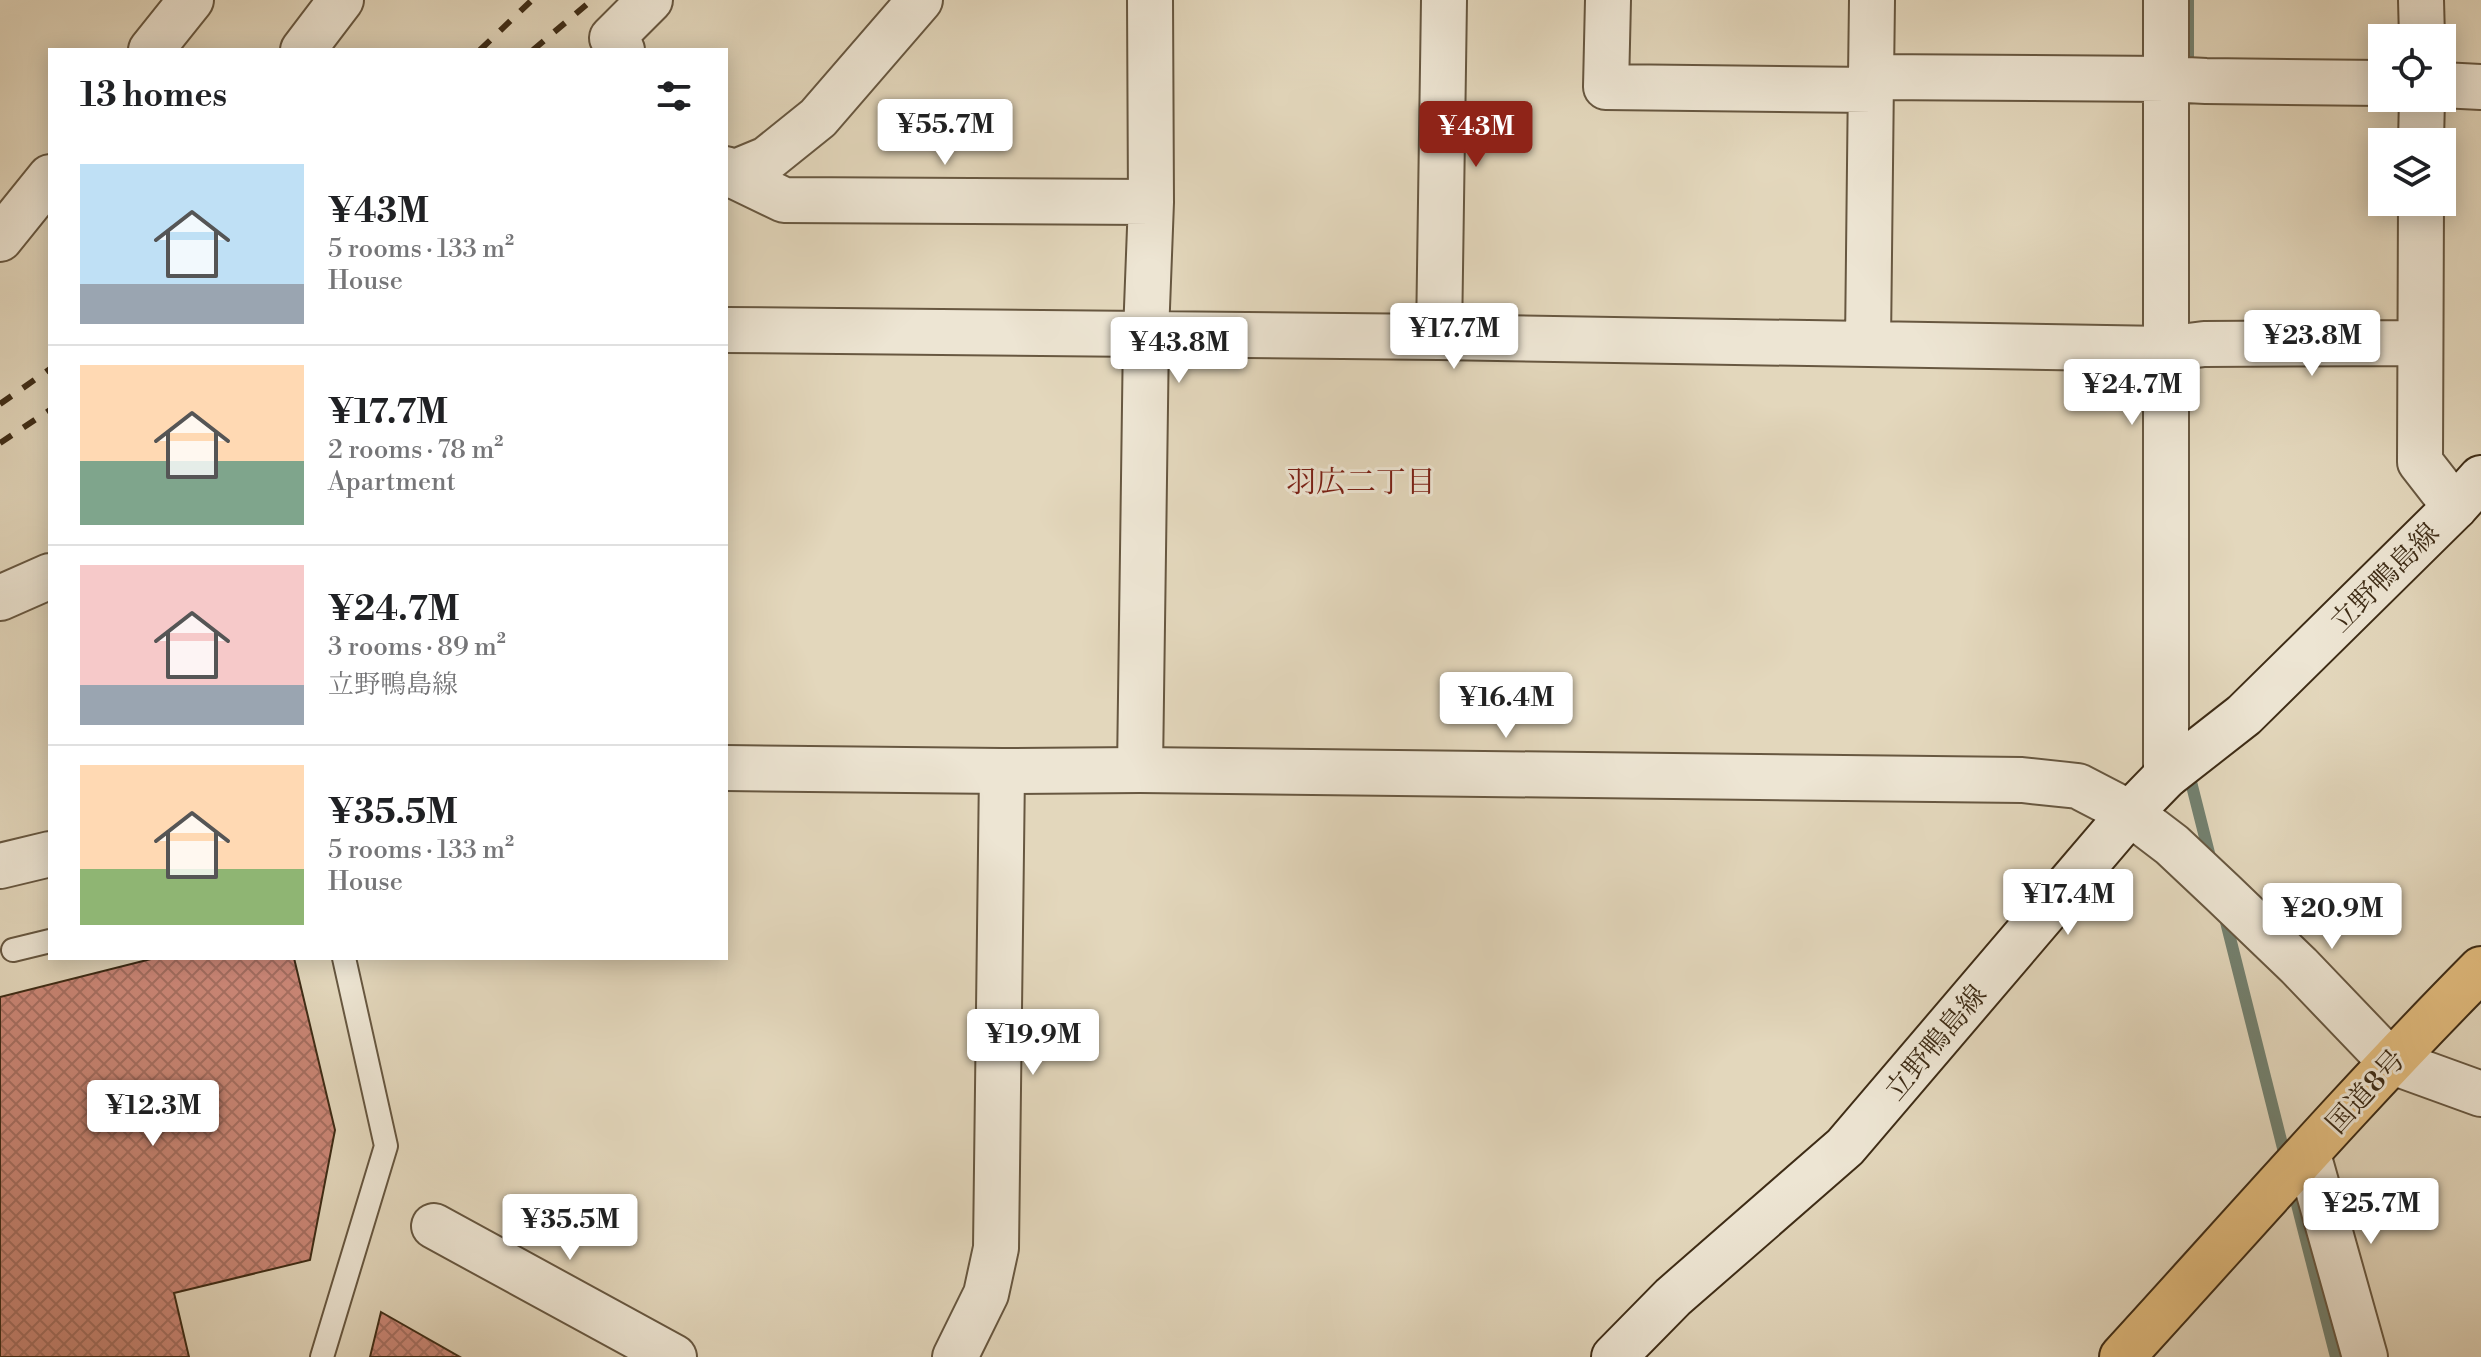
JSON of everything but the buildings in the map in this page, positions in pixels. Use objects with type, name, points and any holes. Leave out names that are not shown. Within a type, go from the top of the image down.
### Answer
[{"type":"highway","name":"国道8号","points":[[2122,1357],[2390,1061],[2481,969]]},
{"type":"street","points":[[153,48],[191,0]]},
{"type":"street","points":[[305,48],[341,0]]},
{"type":"street","points":[[620,48],[612,38],[650,0]]},
{"type":"street","points":[[728,173],[767,159],[818,118],[920,0]]},
{"type":"street","points":[[1140,770],[1146,334],[1151,202],[1150,0]]},
{"type":"street","points":[[1439,337],[1444,0]]},
{"type":"street","points":[[1608,0],[1606,87],[2184,80],[2368,83]]},
{"type":"street","points":[[1868,343],[1872,0]]},
{"type":"street","points":[[2166,0],[2184,80],[2181,346],[2166,776]]},
{"type":"street","points":[[2421,0],[2422,24]]},
{"type":"street","points":[[2456,86],[2481,87]]},
{"type":"street","points":[[728,173],[784,200],[1151,202]]},
{"type":"street","points":[[0,239],[48,179]]},
{"type":"street","points":[[2421,216],[2420,462],[2468,493]]},
{"type":"street","points":[[728,330],[2181,346],[2419,343]]},
{"type":"street","name":"立野鴨島線","points":[[1614,1357],[1673,1297],[1845,1147],[2130,813],[2166,776],[2244,715],[2468,493]]},
{"type":"street","points":[[0,598],[48,577]]},
{"type":"street","points":[[728,768],[2022,780],[2078,786],[2130,813],[2172,845],[2299,966],[2390,1061],[2481,1094]]},
{"type":"street","points":[[962,1353],[1003,1248],[1002,771]]},
{"type":"street","points":[[0,866],[48,854]]},
{"type":"street","points":[[2308,1154],[2365,1357]]},
{"type":"street","points":[[434,1226],[674,1357]]},
{"type":"lane","points":[[13,950],[48,941]]},
{"type":"lane","points":[[322,1357],[386,1146],[344,960]]},
{"type":"waterway","points":[[2188,0],[2188,57]]},
{"type":"waterway","points":[[2188,770],[2211,861]]},
{"type":"waterway","points":[[2224,914],[2286,1160]]},
{"type":"waterway","points":[[2292,1185],[2336,1357]]},
{"type":"railway","points":[[482,48],[532,0]]},
{"type":"railway","points":[[535,48],[592,0]]},
{"type":"railway","points":[[0,404],[48,370]]},
{"type":"railway","points":[[0,443],[48,411]]},
{"type":"district","name":"羽広二丁目","points":[[1361,482]]}]
